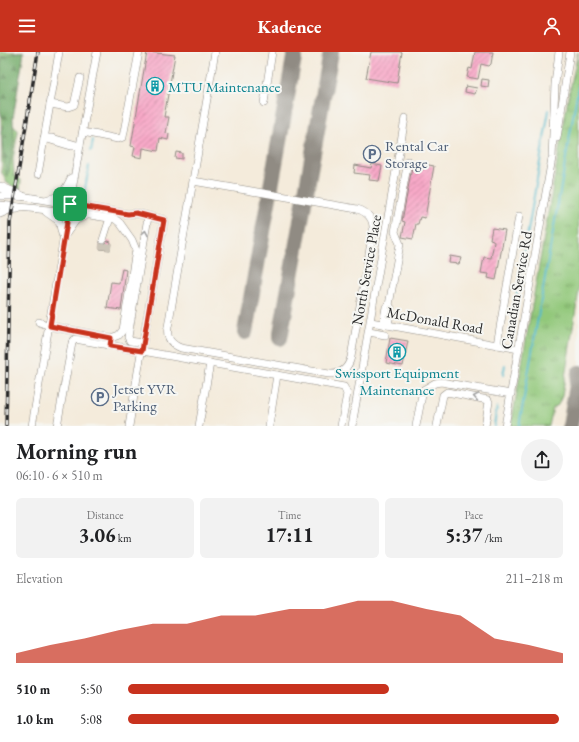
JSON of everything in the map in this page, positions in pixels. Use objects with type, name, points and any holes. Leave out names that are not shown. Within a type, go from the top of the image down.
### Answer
[{"type":"main road","points":[[0,187],[21,196]]},
{"type":"main road","points":[[0,213],[9,209],[18,208]]},
{"type":"street","points":[[38,174],[59,52]]},
{"type":"street","points":[[32,426],[50,326],[63,240],[97,52]]},
{"type":"street","points":[[83,132],[118,139],[124,137],[139,52]]},
{"type":"street","points":[[193,180],[357,209],[369,216],[372,222],[373,231],[351,358],[344,370],[336,374],[329,374],[181,348],[172,344],[168,334],[168,327],[193,180],[216,52]]},
{"type":"street","points":[[264,101],[272,52]]},
{"type":"street","points":[[552,158],[555,84],[559,52]]},
{"type":"street","points":[[558,133],[559,88],[565,52]]},
{"type":"street","points":[[552,158],[558,133],[570,52]]},
{"type":"street","points":[[50,104],[68,107],[74,105],[80,78]]},
{"type":"street","name":"North Service Place","points":[[352,426],[371,322],[404,118]]},
{"type":"street","points":[[44,138],[52,138],[80,146]]},
{"type":"street","name":"Canadian Service Rd","points":[[505,426],[552,158]]},
{"type":"street","points":[[386,324],[386,307],[389,305],[400,244],[395,232],[408,161]]},
{"type":"street","points":[[44,200],[55,198],[61,194],[66,189],[75,171]]},
{"type":"street","points":[[0,196],[21,196],[128,214],[135,217],[148,217],[164,220],[128,426]]},
{"type":"street","points":[[0,205],[110,218],[120,223],[134,243],[136,253],[123,330],[119,336],[111,338],[50,326],[39,322]]},
{"type":"street","points":[[41,210],[59,221],[63,240]]},
{"type":"street","points":[[63,240],[76,220],[90,215]]},
{"type":"street","points":[[497,345],[519,216]]},
{"type":"street","points":[[143,343],[129,340],[128,337],[148,217]]},
{"type":"street","points":[[106,240],[110,218]]},
{"type":"street","name":"McDonald Road","points":[[371,322],[519,348]]},
{"type":"street","points":[[369,332],[385,335]]},
{"type":"street","points":[[110,346],[111,338]]},
{"type":"street","points":[[57,426],[72,341],[77,339],[344,387],[347,394],[341,426]]},
{"type":"street","points":[[199,426],[210,363]]},
{"type":"street","points":[[269,426],[277,375]]},
{"type":"street","points":[[416,426],[423,390],[437,382],[511,394]]},
{"type":"street","points":[[437,426],[443,395],[447,392],[488,400],[489,402],[485,426]]},
{"type":"green space","points":[[0,52],[23,52],[10,120],[18,131],[13,159],[14,175],[21,180],[20,190],[7,183],[2,173]]},
{"type":"green space","points":[[18,52],[24,52],[13,118],[14,141],[8,176],[6,175],[1,132],[4,121],[0,110],[1,64],[3,57]]},
{"type":"green space","points":[[578,52],[579,290],[562,396],[558,405],[553,408],[549,426],[511,426],[568,99]]},
{"type":"building","name":"MTU Maintenance","points":[[147,52],[175,55],[164,117],[169,117],[166,133],[169,134],[168,140],[160,138],[158,151],[143,148],[142,158],[133,156],[135,147],[131,146]]},
{"type":"building","points":[[371,52],[402,52],[397,83],[366,78]]},
{"type":"building","points":[[475,52],[493,52],[491,64],[489,66],[481,64],[478,79],[467,77],[469,68],[472,69]]},
{"type":"building","points":[[482,79],[489,80],[488,87],[481,86]]},
{"type":"building","points":[[466,86],[477,88],[475,94],[465,92]]},
{"type":"building","points":[[176,152],[182,153],[182,159],[175,158]]},
{"type":"building","points":[[413,162],[434,166],[425,218],[420,217],[418,224],[416,224],[413,239],[402,237],[405,222],[402,221]]},
{"type":"building","points":[[372,164],[382,166],[379,181],[369,180],[370,175],[354,173],[355,165],[371,168]]},
{"type":"building","points":[[492,228],[505,230],[496,280],[488,278],[489,274],[481,273],[484,257],[491,258],[494,242],[490,239]]},
{"type":"building","points":[[108,241],[111,242],[110,250],[100,249],[101,244],[104,245]]},
{"type":"building","points":[[450,256],[461,258],[459,264],[449,263]]},
{"type":"building","points":[[122,269],[126,270],[121,310],[107,308],[111,282],[119,283]]},
{"type":"building","name":"Swissport Equipment Maintenance","points":[[390,338],[408,341],[403,366],[386,363]]},
{"type":"waterway","points":[[519,426],[579,83]]},
{"type":"waterway","points":[[514,311],[549,110]]},
{"type":"waterway","points":[[91,151],[93,140]]},
{"type":"waterway","points":[[84,195],[89,166]]},
{"type":"waterway","points":[[503,375],[505,365]]},
{"type":"waterway","points":[[494,426],[497,407]]},
{"type":"taxiway","points":[[245,332],[295,52]]},
{"type":"taxiway","points":[[280,338],[331,52]]},
{"type":"taxiway","points":[[570,426],[579,373]]},
{"type":"tunnel","points":[[102,249],[103,240]]},
{"type":"tunnel","points":[[107,250],[109,241]]},
{"type":"railway","points":[[6,426],[10,223],[38,52]]},
{"type":"place","name":"MTU Maintenance","points":[[155,86]]},
{"type":"place","name":"Rental Car Storage","points":[[372,154]]},
{"type":"place","name":"Swissport Equipment Maintenance","points":[[397,352]]},
{"type":"place","name":"Jetset YVR Parking","points":[[100,397]]},
{"type":"route","points":[[70,204],[128,214],[136,213],[164,220],[150,296],[142,351],[110,346],[111,338],[50,326],[70,204]]}]
